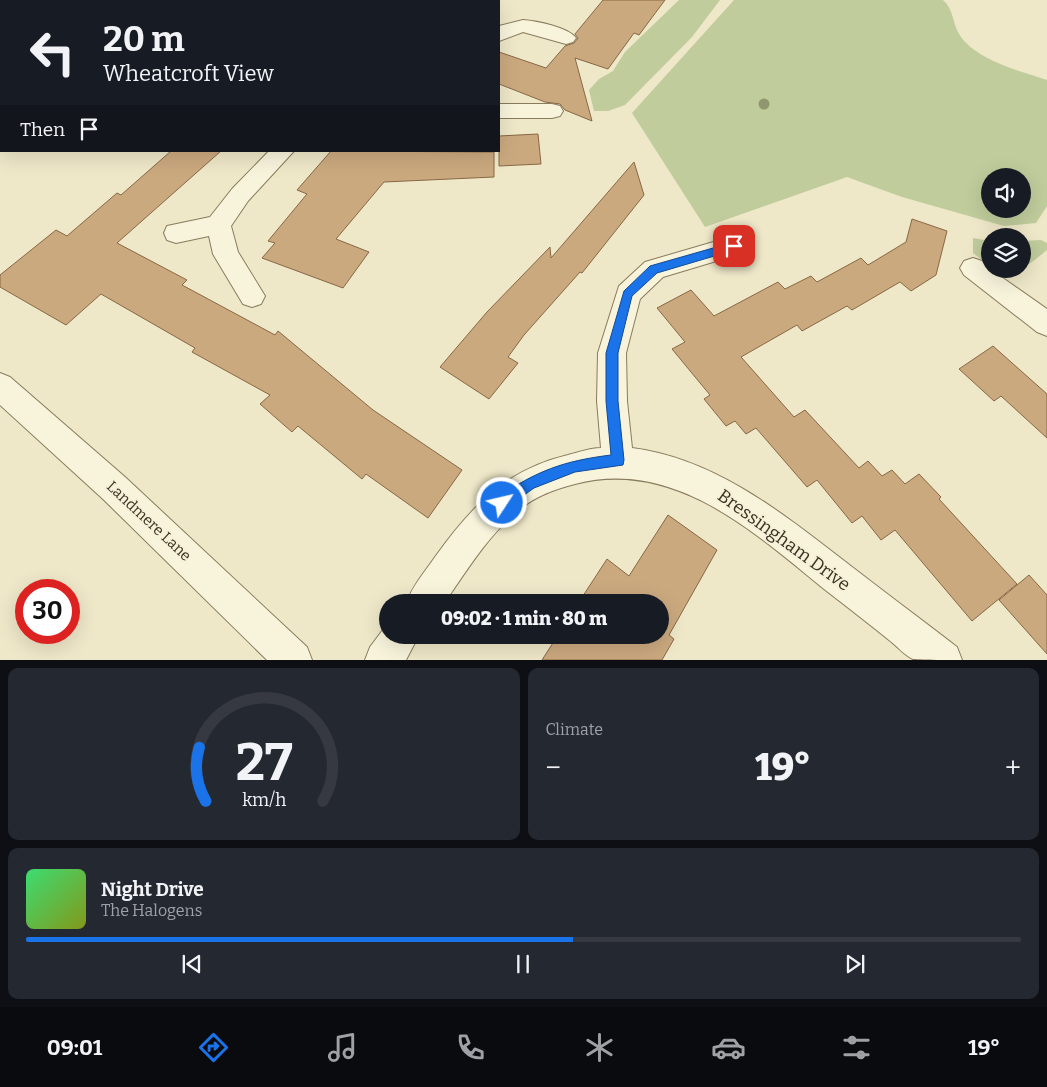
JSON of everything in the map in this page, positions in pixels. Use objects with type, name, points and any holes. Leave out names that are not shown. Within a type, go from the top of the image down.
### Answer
[{"type":"street","points":[[503,25],[528,25],[566,38]]},
{"type":"street","points":[[500,111],[552,111]]},
{"type":"street","points":[[176,233],[218,224],[240,195],[282,152]]},
{"type":"street","points":[[218,224],[226,254],[252,296]]},
{"type":"street","points":[[618,460],[612,401],[612,353],[628,294],[654,269],[734,246]]},
{"type":"street","points":[[973,268],[1047,324]]},
{"type":"street","name":"Landmere Lane","points":[[0,386],[114,488],[294,660]]},
{"type":"street","name":"Bressingham Drive","points":[[430,594],[473,534],[502,503],[530,483],[575,466],[618,460],[656,465],[708,486],[750,511],[944,660]]},
{"type":"street","points":[[383,660],[395,644]]},
{"type":"green space","points":[[679,0],[720,0],[692,37],[625,105],[608,111],[594,111],[589,90],[599,79],[613,71],[625,52]]},
{"type":"green space","points":[[734,0],[943,0],[951,12],[959,34],[976,51],[999,63],[1047,80],[1047,206],[1036,223],[1004,226],[902,197],[847,177],[705,227],[632,113]]},
{"type":"green space","points":[[973,238],[981,239],[981,259],[973,253]]},
{"type":"green space","points":[[1041,240],[1047,243],[1047,250],[1031,262],[1031,241]]},
{"type":"building","points":[[603,0],[665,0],[639,35],[634,33],[608,69],[575,58],[592,121],[565,110],[560,104],[545,102],[500,84],[500,52],[546,68],[565,46],[574,43],[578,38],[575,34]]},
{"type":"building","points":[[538,134],[541,164],[499,166],[500,136]]},
{"type":"building","points":[[170,152],[220,152],[117,243],[187,280],[182,285],[275,335],[278,331],[373,410],[462,470],[428,518],[366,474],[362,479],[298,426],[292,432],[260,404],[270,395],[192,352],[195,348],[101,294],[66,325],[0,287],[0,275],[56,230],[67,236],[117,193],[121,195]]},
{"type":"building","points":[[330,152],[494,152],[494,177],[384,182],[336,239],[369,252],[343,288],[262,258],[275,243],[268,241],[307,194],[297,190]]},
{"type":"building","points":[[634,162],[644,195],[582,273],[580,272],[524,335],[508,357],[518,363],[489,399],[440,367],[487,312],[550,247],[551,258]]},
{"type":"building","points":[[912,219],[947,231],[936,275],[911,291],[900,282],[852,310],[847,306],[802,331],[797,325],[741,357],[794,417],[805,410],[859,468],[868,461],[882,476],[892,470],[905,484],[919,474],[941,497],[939,499],[1017,584],[972,621],[895,530],[881,540],[862,516],[852,523],[817,480],[807,487],[756,428],[746,434],[735,421],[726,426],[704,399],[710,395],[672,349],[685,342],[657,308],[691,290],[714,316],[778,282],[785,289],[811,276],[817,282],[861,258],[868,265],[906,242]]},
{"type":"building","points":[[993,346],[1047,394],[1047,438],[1001,396],[994,401],[959,369]]},
{"type":"building","points":[[668,515],[717,550],[669,635],[669,594],[584,594],[607,559],[629,576]]},
{"type":"building","points":[[1029,575],[1047,595],[1047,654],[999,600]]},
{"type":"building","points":[[669,635],[674,639],[662,660],[542,660],[552,644],[669,644]]},
{"type":"route","points":[[502,503],[530,483],[575,466],[618,460],[612,401],[612,353],[628,294],[654,269],[734,246]]}]
